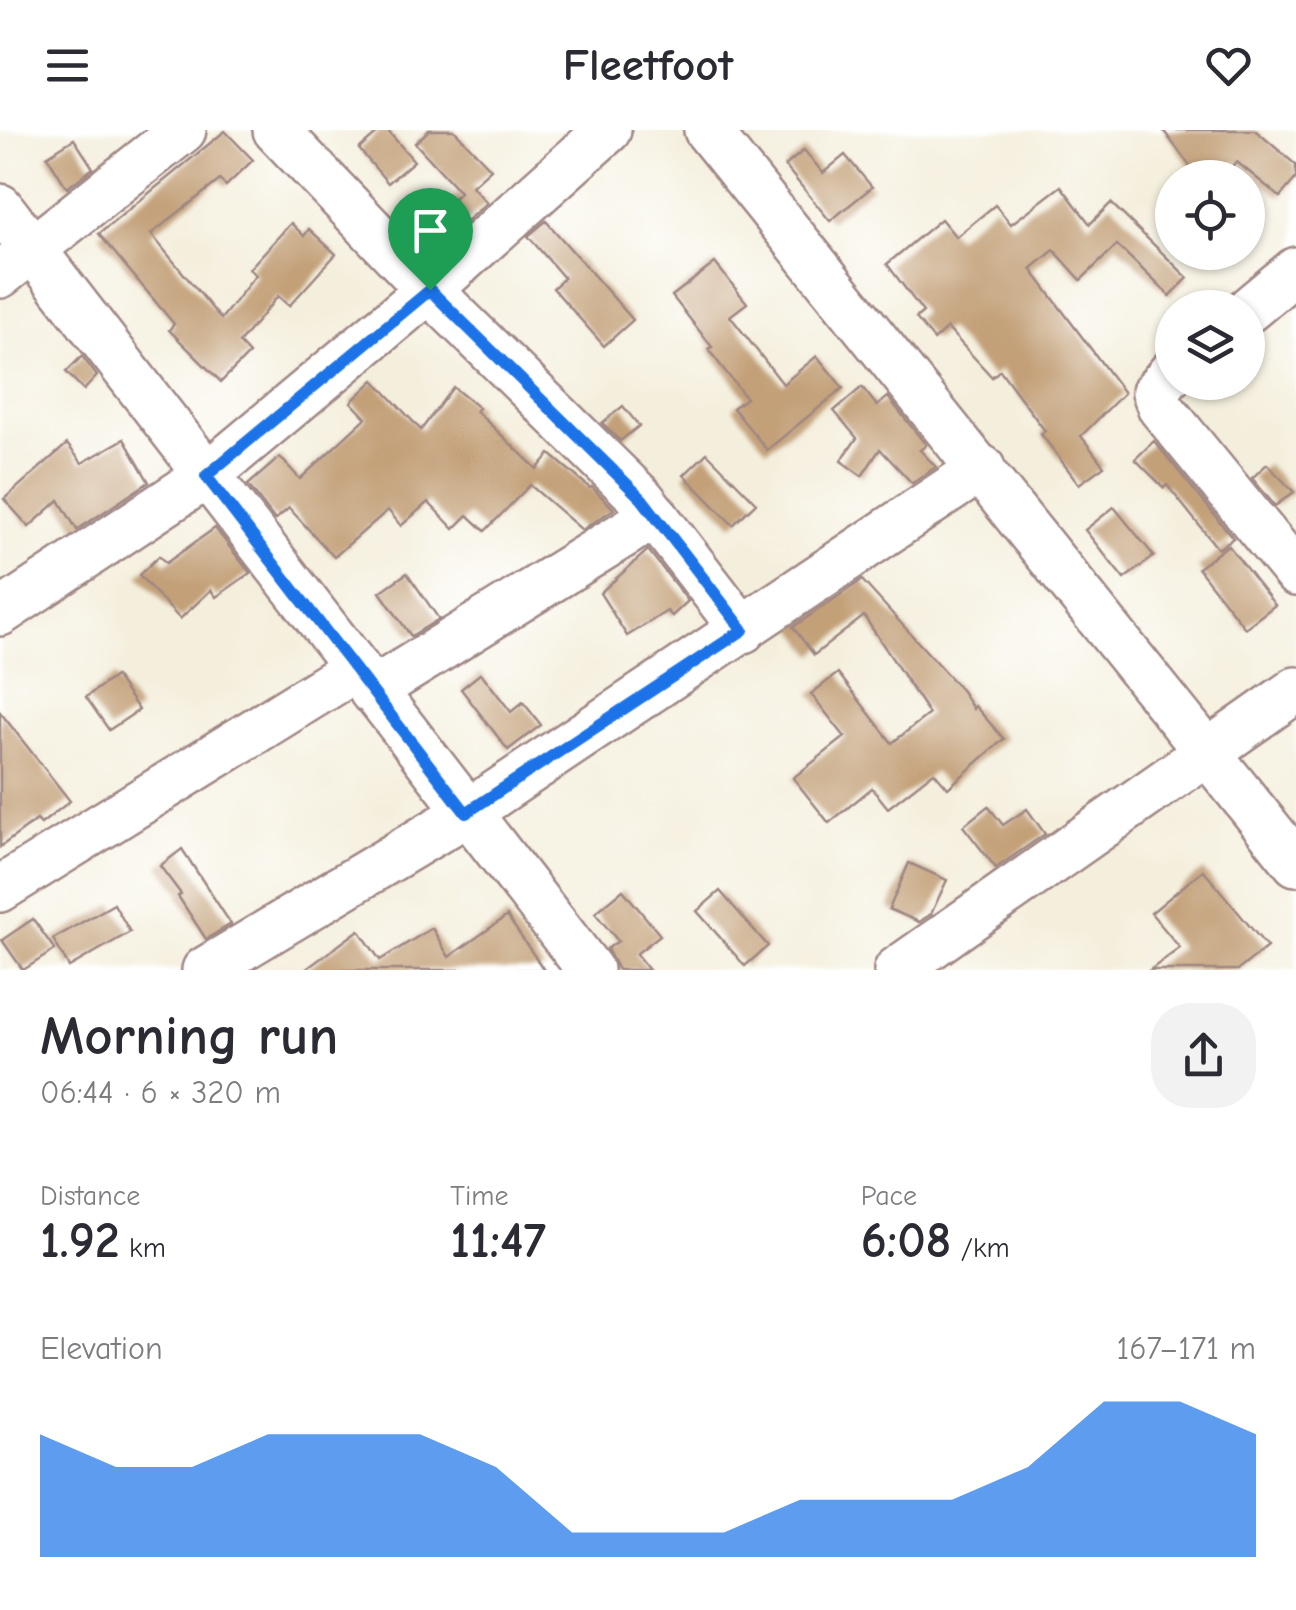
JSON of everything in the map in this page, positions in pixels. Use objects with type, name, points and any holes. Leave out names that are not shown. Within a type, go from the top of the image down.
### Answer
[{"type":"street","points":[[17,262],[183,130]]},
{"type":"street","points":[[276,130],[655,516],[743,630]]},
{"type":"street","points":[[0,614],[206,476],[430,290],[608,130]]},
{"type":"street","points":[[707,130],[1296,863]]},
{"type":"street","points":[[0,207],[17,262],[206,476],[590,970]]},
{"type":"street","points":[[1265,296],[1296,270]]},
{"type":"street","points":[[1158,400],[1296,573]]},
{"type":"street","points":[[205,970],[466,813],[982,468]]},
{"type":"street","points":[[0,889],[655,516]]},
{"type":"street","points":[[897,970],[1296,690]]},
{"type":"building","points":[[381,130],[387,130],[414,161],[388,183],[359,149]]},
{"type":"building","points":[[429,130],[454,130],[491,169],[472,186],[487,203],[464,223],[447,204],[460,192],[415,143]]},
{"type":"building","points":[[1163,130],[1255,130],[1296,165],[1296,178],[1280,197],[1265,185],[1265,160],[1186,160]]},
{"type":"building","points":[[225,131],[253,160],[226,186],[220,180],[151,234],[221,319],[256,275],[249,269],[291,223],[304,236],[309,229],[336,254],[289,306],[278,296],[239,343],[249,354],[221,382],[169,330],[174,324],[99,234]]},
{"type":"building","points":[[74,139],[93,168],[67,188],[47,156]]},
{"type":"building","points":[[804,150],[823,173],[845,155],[872,187],[830,221],[785,166]]},
{"type":"building","points":[[1061,186],[1090,224],[1111,203],[1155,246],[1155,270],[1180,270],[1188,278],[1176,290],[1164,290],[1117,245],[1081,280],[1054,250],[1031,269],[1124,393],[1081,436],[1104,466],[1079,484],[1000,370],[992,377],[947,328],[934,340],[916,318],[923,312],[887,264],[941,219],[956,237],[995,205],[1011,224]]},
{"type":"building","points":[[546,221],[633,320],[604,346],[553,288],[564,278],[528,236]]},
{"type":"building","points":[[715,263],[747,303],[730,316],[783,384],[817,356],[843,388],[767,450],[733,408],[746,398],[672,296]]},
{"type":"building","points":[[82,356],[97,376],[84,390],[66,372]]},
{"type":"building","points":[[374,380],[421,430],[453,387],[479,408],[476,411],[537,469],[550,454],[614,509],[582,530],[530,485],[485,531],[468,515],[454,529],[428,502],[401,526],[388,510],[334,557],[289,508],[275,520],[248,485],[280,457],[300,479],[366,418],[351,402]]},
{"type":"building","points":[[862,387],[877,406],[888,397],[926,445],[920,450],[936,467],[912,483],[880,449],[862,476],[841,461],[857,438],[834,411]]},
{"type":"building","points":[[623,406],[639,426],[620,441],[602,423]]},
{"type":"building","points":[[124,439],[149,482],[77,530],[59,500],[29,527],[4,499],[67,444],[82,463]]},
{"type":"building","points":[[1154,441],[1233,538],[1218,549],[1167,485],[1164,488],[1135,459]]},
{"type":"building","points":[[707,453],[756,503],[733,525],[684,475]]},
{"type":"building","points":[[1267,464],[1294,492],[1275,506],[1252,478]]},
{"type":"building","points":[[1114,507],[1154,556],[1124,579],[1085,530]]},
{"type":"building","points":[[215,528],[250,573],[216,597],[211,590],[180,619],[139,575],[159,556],[166,563]]},
{"type":"building","points":[[1228,545],[1275,605],[1245,628],[1198,568]]},
{"type":"building","points":[[648,550],[688,601],[672,616],[667,611],[627,636],[600,593]]},
{"type":"building","points":[[407,573],[439,619],[411,636],[380,592]]},
{"type":"building","points":[[862,580],[962,691],[973,709],[975,706],[1004,739],[948,788],[934,772],[888,808],[872,788],[829,823],[793,778],[845,737],[811,694],[838,673],[892,743],[929,714],[864,616],[814,655],[793,627]]},
{"type":"building","points":[[481,673],[511,712],[523,702],[541,725],[508,750],[461,689]]},
{"type":"building","points":[[115,676],[139,710],[109,730],[86,697]]},
{"type":"building","points":[[0,712],[70,801],[41,824],[37,820],[0,847]]},
{"type":"building","points":[[988,806],[1003,825],[1027,809],[1045,834],[996,868],[963,826]]},
{"type":"building","points":[[182,849],[231,924],[206,939],[160,866]]},
{"type":"building","points":[[909,863],[947,880],[931,914],[919,922],[889,909]]},
{"type":"building","points":[[1203,870],[1267,947],[1238,970],[1150,970],[1180,948],[1151,913]]},
{"type":"building","points":[[623,890],[660,935],[636,954],[649,970],[618,970],[607,949],[618,941],[595,913]]},
{"type":"building","points":[[720,891],[768,946],[745,966],[697,911]]},
{"type":"building","points":[[114,904],[130,932],[69,967],[53,939]]},
{"type":"building","points":[[507,916],[544,970],[305,970],[359,930],[380,960],[432,928],[449,957]]},
{"type":"building","points":[[33,919],[55,950],[23,970],[2,940]]},
{"type":"route","points":[[430,290],[642,499],[743,630],[466,813],[206,476],[430,290]]}]
